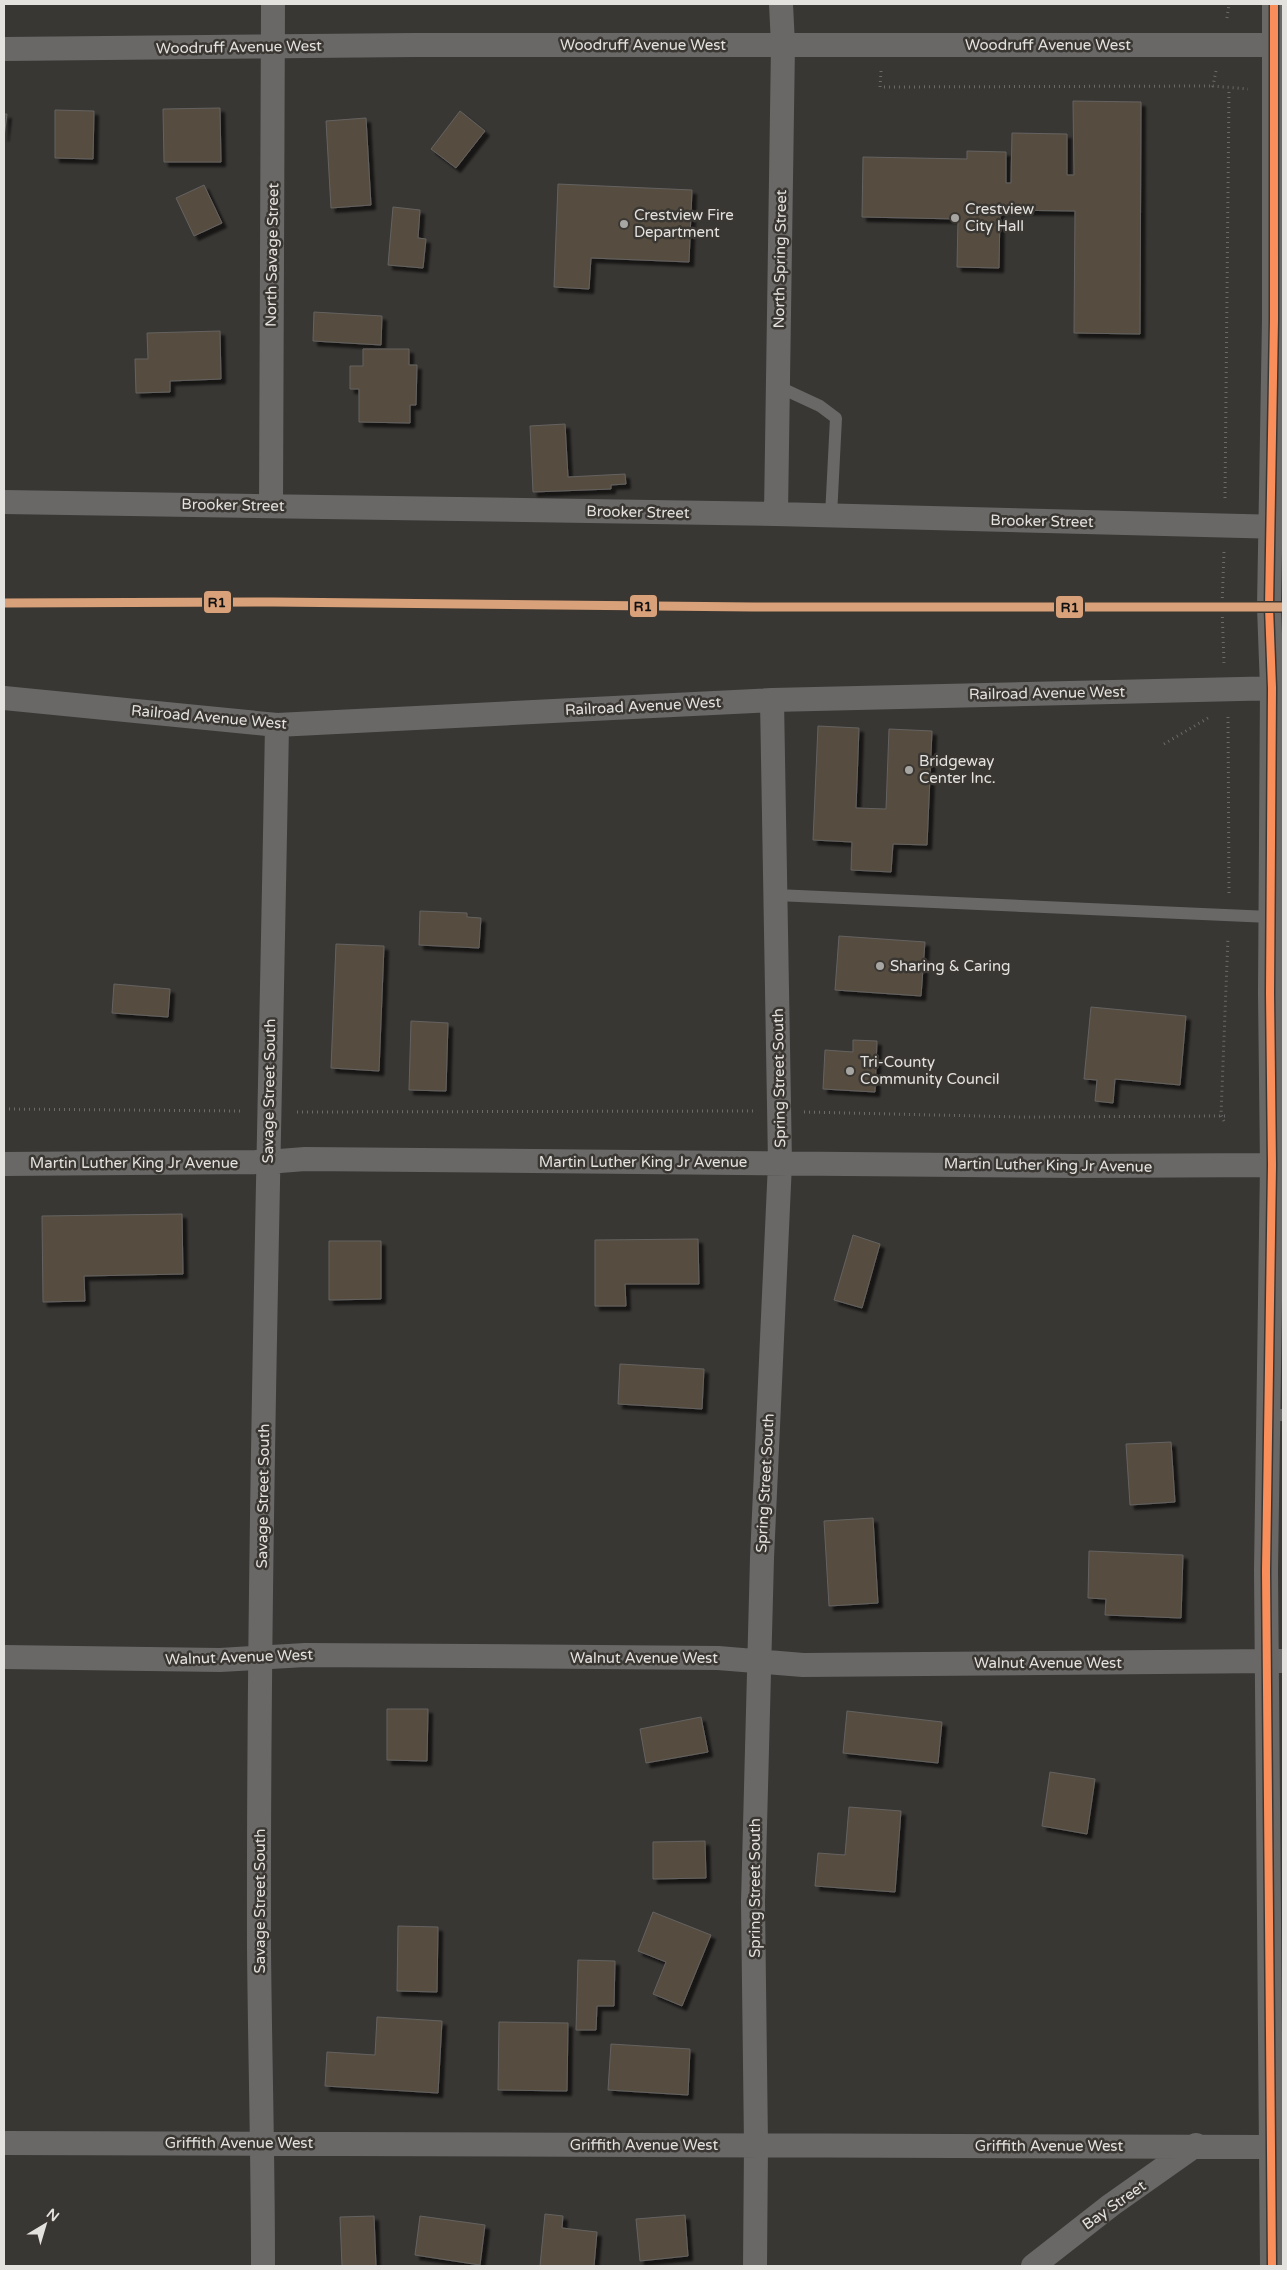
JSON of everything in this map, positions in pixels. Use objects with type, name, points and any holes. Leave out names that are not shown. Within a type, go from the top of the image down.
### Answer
[{"type":"street","name":"North Savage Street","points":[[271,506],[273,4]]},
{"type":"street","name":"North Spring Street","points":[[776,514],[783,46],[781,4]]},
{"type":"street","points":[[1272,2266],[1276,2147],[1277,1165],[1270,917],[1277,688],[1269,607],[1277,527],[1279,45],[1274,4]]},
{"type":"street","name":"Woodruff Avenue West","points":[[4,50],[273,46],[1279,45]]},
{"type":"street","name":"Brooker Street","points":[[4,502],[776,514],[1277,527]]},
{"type":"street","name":"Railroad Avenue West","points":[[4,698],[277,725],[772,700],[1226,698],[1277,688]]},
{"type":"street","name":"Spring Street South","points":[[755,2266],[756,2145],[753,1902],[759,1661],[780,1163],[772,700]]},
{"type":"street","name":"Savage Street South","points":[[263,2266],[263,2143],[259,1950],[263,1460],[268,1262],[267,1162],[277,725]]},
{"type":"street","name":"Martin Luther King Jr Avenue","points":[[4,1164],[267,1162],[305,1159],[1080,1166],[1277,1165]]},
{"type":"street","name":"Walnut Avenue West","points":[[4,1657],[220,1660],[305,1655],[609,1659],[718,1658],[803,1664],[1275,1661]]},
{"type":"street","name":"Griffith Avenue West","points":[[4,2143],[1196,2145],[1276,2147]]},
{"type":"street","name":"Bay Street","points":[[1033,2266],[1103,2211],[1196,2145]]},
{"type":"lane","points":[[777,386],[820,406],[836,418],[832,516]]},
{"type":"lane","points":[[776,895],[1270,917]]},
{"type":"path","points":[[883,45],[880,87],[1213,86]]},
{"type":"path","points":[[1224,1121],[1222,1115],[1229,915],[1226,698],[1222,607],[1229,89]]},
{"type":"path","points":[[1164,744],[1226,698]]},
{"type":"path","points":[[4,1109],[268,1112],[779,1111],[1021,1117],[1229,1116]]},
{"type":"building","name":"Crestview City Hall","points":[[1073,101],[1141,102],[1140,334],[1074,333],[1075,211],[1000,210],[999,268],[957,267],[958,219],[862,217],[863,157],[967,159],[967,151],[1006,152],[1006,183],[1011,183],[1012,133],[1067,134],[1067,175],[1074,175]]},
{"type":"building","points":[[220,108],[221,162],[164,162],[163,109]]},
{"type":"building","points":[[55,110],[94,111],[93,159],[55,158]]},
{"type":"building","points":[[460,111],[485,131],[456,168],[431,149]]},
{"type":"building","points":[[4,114],[7,114],[4,137]]},
{"type":"building","points":[[366,118],[371,205],[331,208],[326,121]]},
{"type":"building","name":"Crestview Fire Department","points":[[558,184],[692,190],[689,262],[591,258],[589,289],[554,287]]},
{"type":"building","points":[[204,185],[222,223],[194,236],[176,198]]},
{"type":"building","points":[[393,207],[420,210],[418,238],[426,239],[423,268],[388,265]]},
{"type":"building","points":[[314,312],[382,316],[381,345],[313,341]]},
{"type":"building","points":[[220,331],[221,379],[170,381],[170,392],[136,393],[135,359],[148,359],[147,333]]},
{"type":"building","points":[[363,349],[409,349],[409,365],[417,365],[416,405],[410,405],[410,423],[359,422],[359,389],[350,389],[350,366],[363,366]]},
{"type":"building","points":[[565,424],[568,477],[625,474],[626,484],[611,485],[611,489],[533,492],[530,426]]},
{"type":"building","name":"Bridgeway Center Inc.","points":[[818,726],[859,728],[856,808],[886,809],[889,729],[932,731],[927,845],[893,844],[891,872],[851,870],[852,842],[813,840]]},
{"type":"building","points":[[420,911],[467,913],[467,917],[481,918],[479,948],[419,945]]},
{"type":"building","name":"Sharing & Caring","points":[[839,936],[925,942],[921,996],[835,990]]},
{"type":"building","points":[[336,944],[384,946],[379,1071],[331,1068]]},
{"type":"building","points":[[114,984],[170,989],[168,1017],[112,1013]]},
{"type":"building","points":[[1091,1007],[1186,1016],[1180,1085],[1115,1079],[1113,1103],[1095,1101],[1097,1080],[1084,1079]]},
{"type":"building","points":[[411,1021],[448,1023],[446,1091],[409,1090]]},
{"type":"building","name":"Tri-County Community Council","points":[[853,1040],[877,1041],[875,1092],[823,1089],[825,1050],[853,1052]]},
{"type":"building","points":[[182,1214],[183,1274],[84,1276],[85,1301],[43,1302],[42,1216]]},
{"type":"building","points":[[853,1235],[880,1244],[862,1308],[834,1300]]},
{"type":"building","points":[[698,1239],[699,1284],[625,1284],[626,1306],[595,1306],[595,1240]]},
{"type":"building","points":[[329,1241],[381,1241],[381,1299],[329,1300]]},
{"type":"building","points":[[620,1364],[704,1369],[702,1409],[618,1404]]},
{"type":"building","points":[[1171,1442],[1175,1502],[1130,1505],[1126,1444]]},
{"type":"building","points":[[873,1518],[878,1603],[829,1606],[824,1521]]},
{"type":"building","points":[[1089,1551],[1183,1555],[1181,1618],[1105,1615],[1106,1599],[1088,1598]]},
{"type":"building","points":[[387,1709],[428,1709],[427,1761],[387,1760]]},
{"type":"building","points":[[847,1711],[942,1722],[938,1763],[843,1753]]},
{"type":"building","points":[[701,1717],[708,1752],[646,1763],[640,1729]]},
{"type":"building","points":[[1050,1772],[1095,1779],[1087,1834],[1042,1826]]},
{"type":"building","points":[[849,1807],[901,1811],[895,1892],[815,1886],[818,1853],[845,1855]]},
{"type":"building","points":[[705,1841],[706,1878],[653,1879],[653,1842]]},
{"type":"building","points":[[653,1912],[711,1935],[682,2006],[653,1994],[666,1962],[638,1951]]},
{"type":"building","points":[[398,1926],[438,1927],[437,1992],[397,1991]]},
{"type":"building","points":[[578,1960],[615,1961],[614,2006],[597,2006],[596,2030],[576,2030]]},
{"type":"building","points":[[377,2017],[442,2021],[438,2093],[325,2086],[327,2052],[375,2055]]},
{"type":"building","points":[[499,2022],[568,2023],[567,2091],[498,2090]]},
{"type":"building","points":[[611,2044],[690,2049],[688,2095],[608,2090]]},
{"type":"building","points":[[545,2214],[563,2216],[562,2228],[597,2232],[594,2266],[540,2266]]},
{"type":"building","points":[[685,2215],[688,2256],[640,2261],[636,2219]]},
{"type":"building","points":[[374,2216],[376,2266],[342,2266],[340,2217]]},
{"type":"building","points":[[420,2216],[485,2225],[480,2265],[415,2255]]},
{"type":"transit line","points":[[1272,2266],[1266,1571],[1272,1165],[1270,993],[1272,688],[1269,607],[1274,320],[1274,4]]},
{"type":"transit line","name":"R1","points":[[4,603],[274,602],[753,607],[1283,607]]},
{"type":"place","name":"Crestview City Hall","points":[[955,218]]},
{"type":"place","name":"Crestview Fire Department","points":[[624,224]]},
{"type":"place","name":"Bridgeway Center Inc.","points":[[909,770]]},
{"type":"place","name":"Sharing & Caring","points":[[880,966]]},
{"type":"place","name":"Tri-County Community Council","points":[[850,1071]]}]
